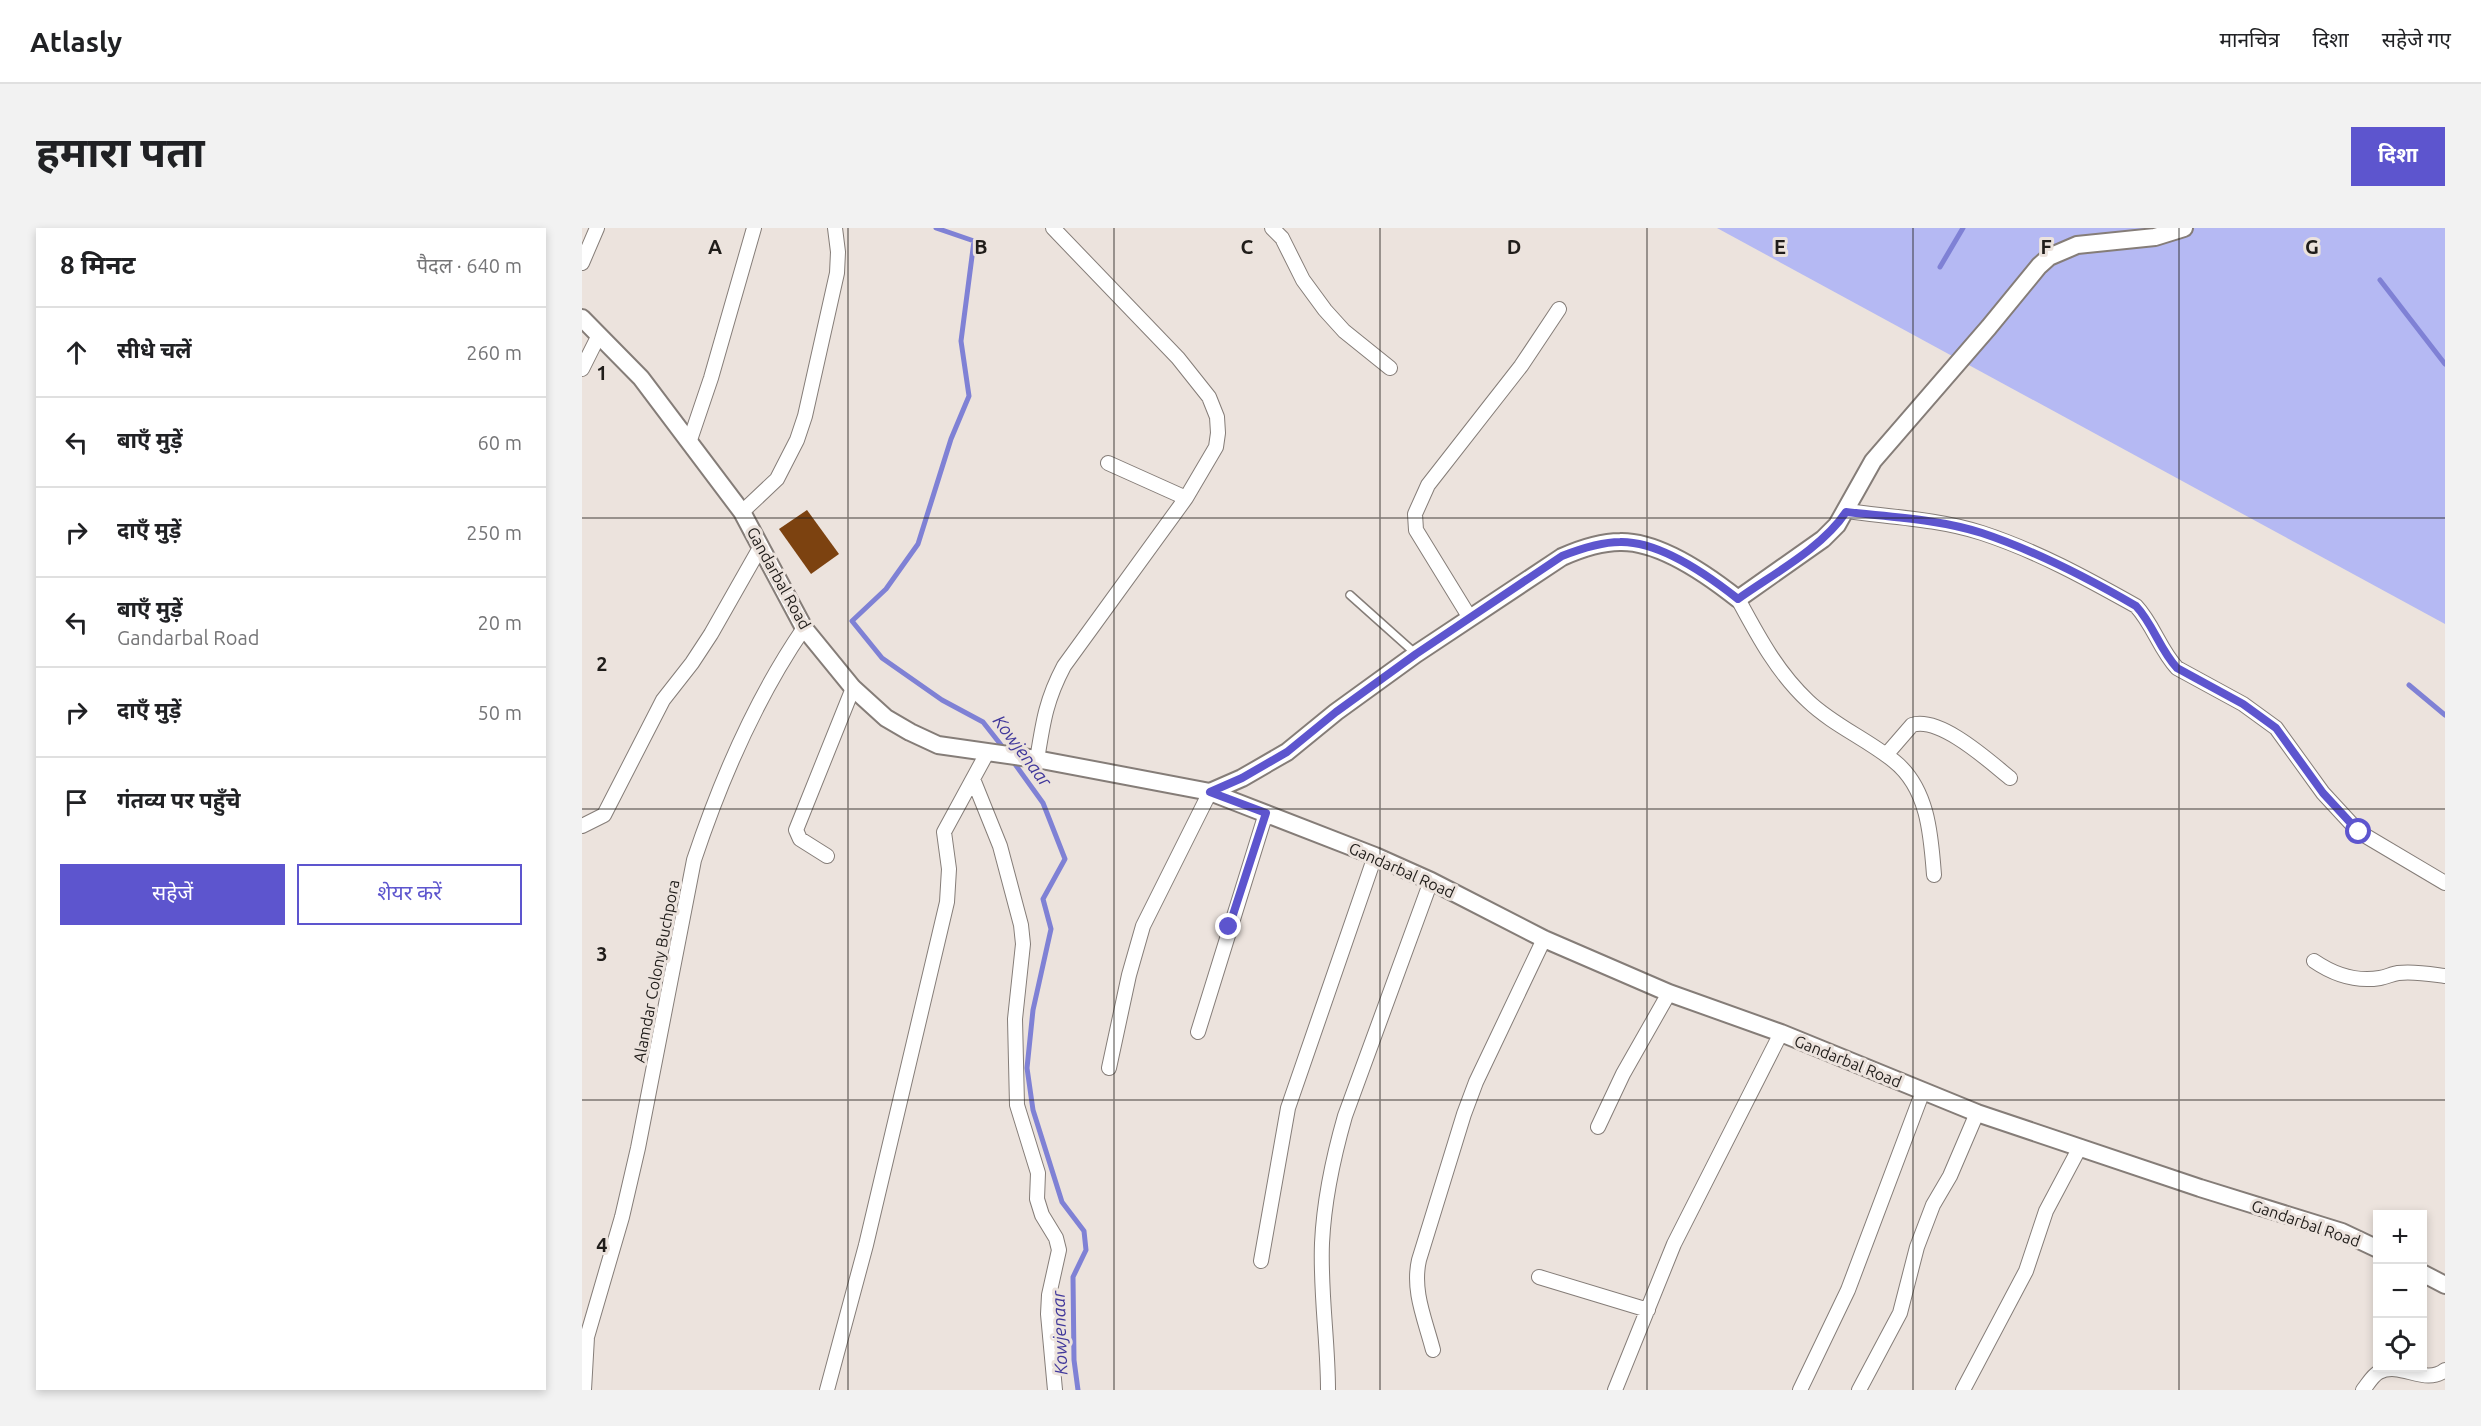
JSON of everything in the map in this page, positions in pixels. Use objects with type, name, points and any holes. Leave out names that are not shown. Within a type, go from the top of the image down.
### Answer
[{"type":"street","points":[[582,263],[597,228]]},
{"type":"street","points":[[690,440],[711,378],[754,228]]},
{"type":"street","points":[[742,512],[777,479],[788,461],[799,432],[837,273],[835,228]]},
{"type":"street","points":[[1036,759],[1050,692],[1064,666],[1186,498],[1216,447],[1218,433],[1217,417],[1209,397],[1178,358],[1053,228]]},
{"type":"street","points":[[1272,228],[1282,238],[1304,280],[1325,310],[1344,331],[1390,368]]},
{"type":"street","points":[[1738,599],[1823,539],[1837,525],[1873,461],[2049,257],[2077,245],[2155,237],[2184,228]]},
{"type":"street","points":[[1470,618],[1416,530],[1415,514],[1428,485],[1521,366],[1559,309]]},
{"type":"street","name":"Gandarbal Road","points":[[582,318],[641,378],[690,440],[742,512],[804,628],[853,688],[886,718],[910,732],[938,745],[1036,759],[1210,792],[1375,856],[1431,881],[1544,939],[1669,993],[1781,1033],[1977,1113],[2342,1232],[2373,1246]]},
{"type":"street","points":[[582,369],[599,335]]},
{"type":"street","points":[[1108,463],[1186,498]]},
{"type":"street","points":[[1846,512],[1944,525],[1980,533],[2051,560],[2136,606],[2146,616],[2170,661],[2177,668],[2243,704],[2276,728],[2323,793],[2359,832],[2445,883]]},
{"type":"street","points":[[1109,1068],[1128,975],[1143,926],[1210,792],[1242,778],[1287,752],[1336,712],[1416,654],[1562,556],[1582,548],[1620,542],[1640,544],[1707,574],[1738,599],[1774,664],[1809,703],[1902,768],[1916,788],[1930,829],[1934,875]]},
{"type":"street","points":[[582,826],[604,815],[663,700],[711,634],[761,546]]},
{"type":"street","name":"Alamdar Colony Buchpora","points":[[584,1390],[585,1336],[622,1217],[638,1148],[694,860],[710,814],[742,740],[789,651],[804,628]]},
{"type":"street","points":[[827,856],[800,839],[796,830],[853,688]]},
{"type":"street","points":[[1886,755],[1912,725],[1928,723],[1946,731],[1974,749],[2010,778]]},
{"type":"street","points":[[827,1390],[866,1245],[947,902],[949,869],[944,832],[987,753]]},
{"type":"street","points":[[973,779],[1000,846],[1022,925],[1023,944],[1014,1019],[1017,1106],[1038,1173],[1037,1198],[1042,1215],[1056,1238],[1059,1250],[1049,1295],[1048,1314],[1055,1390]]},
{"type":"street","points":[[1198,1032],[1266,813]]},
{"type":"street","points":[[1261,1262],[1288,1107],[1375,856]]},
{"type":"street","points":[[1328,1390],[1322,1245],[1324,1216],[1336,1148],[1345,1116],[1431,881]]},
{"type":"street","points":[[1433,1350],[1417,1292],[1416,1275],[1419,1260],[1476,1082],[1544,939]]},
{"type":"street","points":[[2314,961],[2325,968],[2350,977],[2378,978],[2398,973],[2445,976]]},
{"type":"street","points":[[1598,1127],[1623,1074],[1669,993]]},
{"type":"street","points":[[1615,1390],[1674,1244],[1781,1033]]},
{"type":"street","points":[[1800,1390],[1848,1290],[1923,1091]]},
{"type":"street","points":[[1859,1390],[1900,1313],[1917,1247],[1933,1205],[1950,1176],[1977,1113]]},
{"type":"street","points":[[1963,1390],[2026,1271],[2046,1211],[2080,1147]]},
{"type":"street","points":[[2427,1276],[2445,1285]]},
{"type":"street","points":[[1539,1277],[1648,1310]]},
{"type":"street","points":[[2363,1390],[2373,1376],[2385,1370],[2429,1377],[2436,1376],[2445,1370]]},
{"type":"lane","points":[[1350,595],[1416,654]]},
{"type":"shaded area","points":[[1717,228],[2445,228],[2445,624]]},
{"type":"building","points":[[807,510],[839,554],[811,574],[779,529]]},
{"type":"waterway","name":"Kowjenaar","points":[[936,228],[974,241],[961,341],[969,396],[951,439],[918,544],[886,589],[852,621],[882,658],[942,700],[983,722],[1005,750]]},
{"type":"waterway","points":[[1940,267],[1963,228]]},
{"type":"waterway","points":[[2380,280],[2445,364]]},
{"type":"waterway","points":[[2409,685],[2445,715]]},
{"type":"waterway","name":"Kowjenaar","points":[[1012,760],[1043,803],[1065,859],[1043,899],[1051,929],[1033,1010],[1027,1068],[1033,1110],[1062,1202],[1084,1231],[1086,1250],[1073,1277],[1074,1360],[1078,1390]]},
{"type":"route","points":[[1229,927],[1266,813],[1210,792],[1242,778],[1287,752],[1336,712],[1416,654],[1562,556],[1582,548],[1620,542],[1640,544],[1672,556],[1707,574],[1738,599],[1823,539],[1846,512],[1944,525],[1980,533],[2051,560],[2136,606],[2146,616],[2170,661],[2190,676],[2243,704],[2276,728],[2323,793],[2359,832]]}]
